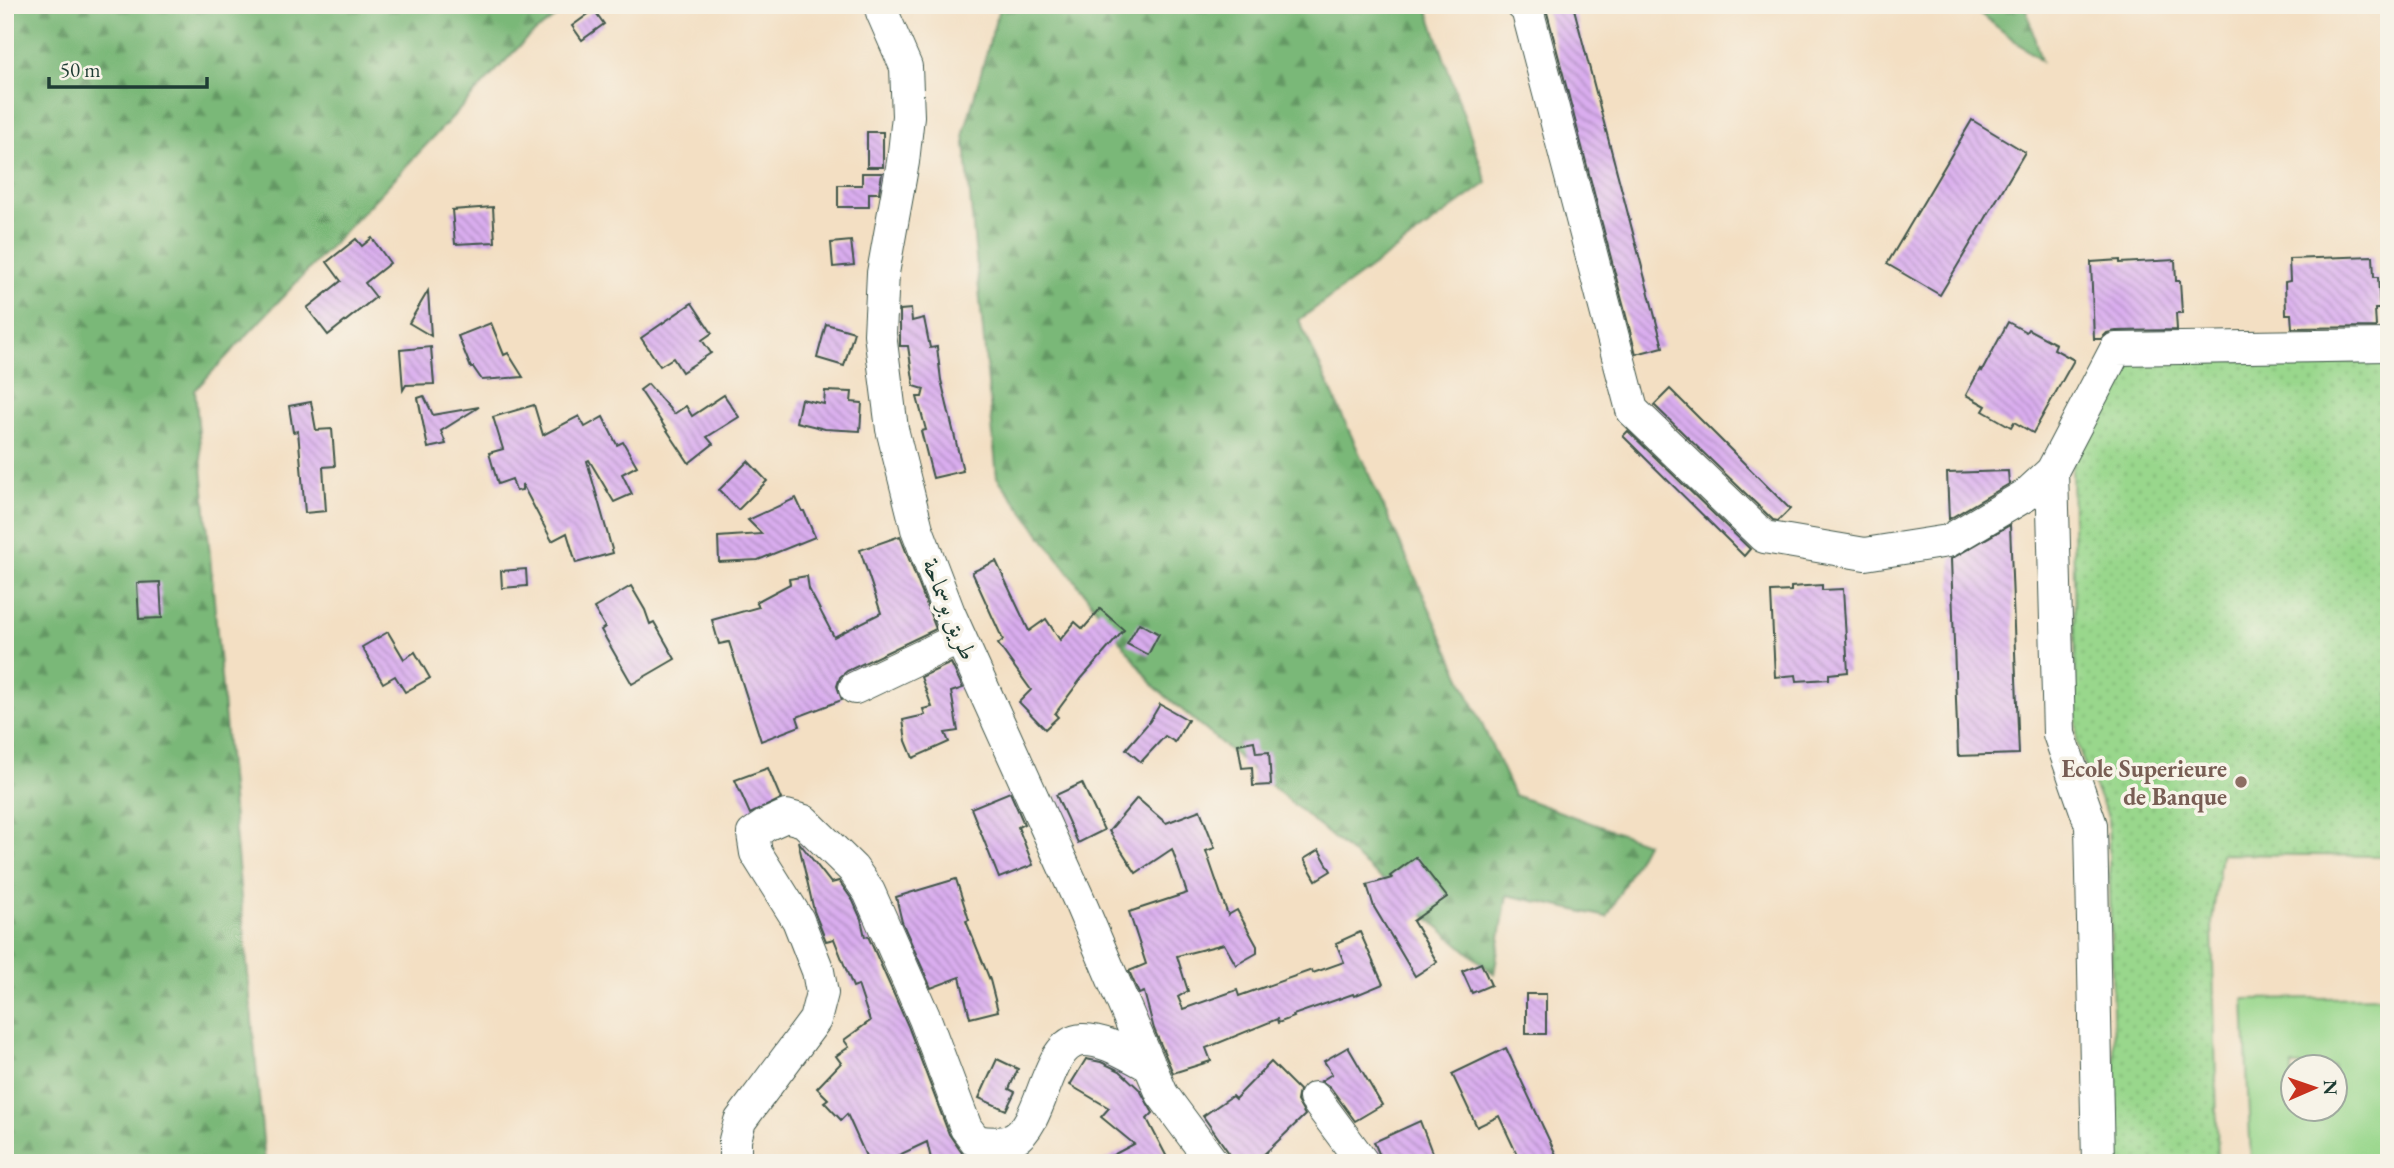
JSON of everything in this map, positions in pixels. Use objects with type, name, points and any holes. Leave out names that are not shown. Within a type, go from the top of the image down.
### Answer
[{"type":"street","points":[[1522,5],[1527,9],[1632,410],[1764,537],[1865,554],[1948,541],[2026,495],[2052,471],[2116,349],[2389,345]]},
{"type":"street","name":"طريق بوسماحة","points":[[882,12],[906,67],[908,116],[903,162],[883,273],[880,334],[892,429],[917,529],[960,638],[1079,900],[1148,1065],[1162,1094],[1213,1163]]},
{"type":"street","points":[[2052,471],[2059,734],[2091,825],[2098,1163]]},
{"type":"street","points":[[855,688],[960,638]]},
{"type":"street","points":[[736,1163],[736,1140],[740,1121],[815,1020],[822,993],[818,971],[798,920],[756,853],[753,834],[766,824],[786,816],[804,821],[853,869],[869,892],[925,1019],[966,1128],[976,1141],[995,1144],[1014,1139],[1030,1122],[1062,1049],[1079,1040],[1099,1042],[1148,1065]]},
{"type":"street","points":[[1315,1098],[1363,1163]]},
{"type":"green space","points":[[5,5],[572,5],[527,38],[195,390],[265,1163],[5,1163]]},
{"type":"green space","points":[[1000,5],[1426,5],[1487,183],[1299,320],[1514,795],[1646,843],[1607,917],[1507,895],[1494,974],[1155,687],[997,477],[964,133]]},
{"type":"green space","points":[[1969,5],[2025,5],[2041,61]]},
{"type":"green space","name":"Ecole Superieure de Banque","points":[[2141,359],[2389,362],[2389,856],[2221,854],[2212,921],[2218,1163],[2117,1163],[2108,816],[2077,742],[2072,469],[2075,451],[2115,373]]},
{"type":"green space","points":[[2389,997],[2389,1163],[2251,1163],[2244,999]]},
{"type":"building","points":[[1545,5],[1573,5],[1663,347],[1636,354]]},
{"type":"building","points":[[594,10],[604,24],[582,40],[572,26]]},
{"type":"building","points":[[1972,120],[2025,152],[1940,295],[1887,264]]},
{"type":"building","points":[[867,132],[883,132],[883,167],[867,167]]},
{"type":"building","points":[[862,173],[882,173],[879,193],[869,193],[869,207],[838,207],[838,185],[862,185]]},
{"type":"building","points":[[493,207],[495,242],[455,244],[452,210]]},
{"type":"building","points":[[372,238],[390,263],[365,283],[376,297],[328,335],[307,308],[341,281],[327,262],[356,239],[362,246]]},
{"type":"building","points":[[851,241],[854,265],[833,267],[831,243]]},
{"type":"building","points":[[2373,256],[2374,277],[2378,277],[2380,309],[2375,309],[2376,327],[2292,328],[2291,314],[2286,314],[2285,282],[2290,281],[2289,259]]},
{"type":"building","points":[[2120,260],[2120,263],[2175,260],[2176,281],[2180,281],[2182,313],[2176,313],[2177,330],[2116,331],[2107,333],[2101,339],[2094,339],[2091,262]]},
{"type":"building","points":[[428,291],[431,336],[409,323]]},
{"type":"building","points":[[692,303],[712,333],[702,340],[711,353],[682,372],[673,358],[660,366],[641,338]]},
{"type":"building","points":[[911,309],[912,321],[924,318],[930,348],[937,347],[941,380],[963,471],[933,478],[921,431],[926,430],[917,397],[922,397],[924,389],[914,386],[908,346],[900,346],[900,310]]},
{"type":"building","points":[[2008,322],[2056,344],[2054,349],[2074,360],[2033,433],[2014,422],[2011,427],[1983,411],[1986,406],[1966,395]]},
{"type":"building","points":[[491,323],[504,355],[508,353],[523,377],[482,380],[473,367],[471,368],[458,336]]},
{"type":"building","points":[[826,324],[854,332],[844,366],[817,358]]},
{"type":"building","points":[[431,347],[434,384],[406,385],[403,390],[400,350]]},
{"type":"building","points":[[648,384],[674,414],[686,406],[692,416],[724,395],[739,417],[707,437],[713,444],[689,463],[640,390]]},
{"type":"building","points":[[1670,389],[1790,509],[1778,521],[1773,520],[1654,405]]},
{"type":"building","points":[[825,391],[852,392],[851,402],[862,403],[860,431],[825,429],[796,422],[801,399],[824,404]]},
{"type":"building","points":[[424,396],[433,415],[479,407],[441,431],[446,444],[428,448],[418,398]]},
{"type":"building","points":[[311,402],[316,430],[332,429],[335,466],[323,467],[326,511],[305,513],[298,431],[293,432],[289,406]]},
{"type":"building","points":[[534,405],[543,435],[579,416],[585,427],[603,417],[617,445],[623,442],[637,466],[622,474],[632,494],[614,502],[589,460],[587,461],[613,553],[576,563],[567,533],[552,541],[522,484],[522,490],[516,491],[512,479],[498,484],[489,453],[503,449],[493,417]]},
{"type":"building","points":[[1628,431],[1750,549],[1744,556],[1623,436]]},
{"type":"building","points":[[748,461],[767,481],[738,510],[719,490]]},
{"type":"building","points":[[2008,471],[2009,484],[1949,519],[1947,473]]},
{"type":"building","points":[[796,498],[815,537],[758,560],[719,562],[718,537],[762,534],[748,520]]},
{"type":"building","points":[[2010,525],[2019,754],[1958,756],[1951,559]]},
{"type":"building","points":[[900,536],[936,629],[847,671],[840,677],[837,686],[842,700],[797,717],[800,726],[761,741],[729,642],[719,644],[712,620],[759,607],[756,602],[790,584],[789,579],[807,576],[809,589],[834,637],[881,613],[860,550]]},
{"type":"building","points":[[996,561],[1029,631],[1046,619],[1060,640],[1075,622],[1083,629],[1100,609],[1124,630],[1081,679],[1055,714],[1058,717],[1045,729],[1019,702],[1031,690],[998,644],[1003,640],[972,572]]},
{"type":"building","points":[[526,569],[527,586],[502,588],[501,571]]},
{"type":"building","points":[[160,582],[162,618],[139,619],[137,583]]},
{"type":"building","points":[[1822,585],[1822,590],[1843,589],[1848,672],[1829,674],[1829,679],[1797,681],[1796,675],[1775,677],[1771,592],[1791,591],[1791,587]]},
{"type":"building","points":[[631,586],[650,624],[654,622],[675,659],[632,684],[601,630],[605,627],[594,608]]},
{"type":"building","points":[[1139,623],[1159,634],[1148,655],[1127,644]]},
{"type":"building","points":[[388,632],[404,659],[415,652],[430,678],[405,692],[395,676],[383,683],[362,647]]},
{"type":"building","points":[[951,663],[963,688],[951,692],[958,731],[945,733],[949,742],[913,758],[906,741],[903,720],[925,715],[923,709],[932,707],[921,677]]},
{"type":"building","points":[[1160,704],[1188,720],[1175,742],[1165,736],[1141,762],[1126,749],[1150,721]]},
{"type":"building","points":[[1254,741],[1256,753],[1269,752],[1271,785],[1253,786],[1252,767],[1242,768],[1238,744]]},
{"type":"building","points":[[768,768],[781,799],[750,814],[735,780]]},
{"type":"building","points":[[1082,783],[1104,830],[1078,843],[1056,795]]},
{"type":"building","points":[[1010,792],[1024,824],[1018,827],[1033,865],[999,878],[971,808]]},
{"type":"building","points":[[1137,798],[1166,823],[1200,810],[1215,848],[1206,851],[1228,915],[1237,910],[1257,946],[1257,953],[1236,965],[1224,944],[1177,956],[1188,991],[1178,997],[1183,1009],[1237,990],[1239,996],[1312,970],[1313,973],[1344,962],[1336,943],[1360,932],[1383,984],[1293,1015],[1294,1017],[1278,1023],[1277,1019],[1206,1048],[1211,1061],[1173,1073],[1154,1029],[1144,992],[1139,994],[1129,971],[1146,964],[1129,912],[1187,893],[1172,849],[1136,873],[1109,831]]},
{"type":"building","points":[[798,841],[831,883],[839,881],[853,901],[865,937],[868,936],[908,1026],[949,1134],[962,1153],[965,1163],[932,1163],[927,1142],[882,1163],[869,1163],[847,1114],[841,1120],[824,1102],[828,1099],[817,1088],[841,1063],[836,1056],[849,1047],[844,1040],[870,1021],[858,985],[853,987],[834,939],[826,941],[814,911]]},
{"type":"building","points":[[1319,850],[1331,871],[1316,880],[1304,859]]},
{"type":"building","points":[[1416,857],[1447,897],[1413,921],[1437,962],[1415,976],[1374,907],[1367,885],[1392,878],[1390,876]]},
{"type":"building","points":[[956,879],[969,920],[966,921],[990,980],[998,1011],[970,1018],[960,977],[931,988],[902,922],[896,897]]},
{"type":"building","points":[[1481,963],[1491,985],[1472,993],[1462,971]]},
{"type":"building","points":[[1526,994],[1546,994],[1546,1034],[1526,1034]]},
{"type":"building","points":[[1348,1047],[1382,1105],[1355,1121],[1330,1087],[1321,1081],[1332,1074],[1324,1061]]},
{"type":"building","points":[[1506,1048],[1560,1163],[1521,1163],[1499,1116],[1477,1127],[1452,1074]]},
{"type":"building","points":[[997,1059],[1018,1069],[1009,1089],[1015,1092],[1006,1110],[979,1098]]},
{"type":"building","points":[[1086,1059],[1101,1062],[1120,1071],[1140,1090],[1153,1113],[1147,1119],[1170,1163],[1098,1163],[1134,1144],[1101,1117],[1109,1108],[1070,1085]]},
{"type":"building","points":[[1271,1062],[1299,1090],[1297,1101],[1305,1115],[1255,1163],[1236,1163],[1203,1116],[1232,1096],[1235,1099]]},
{"type":"building","points":[[1420,1121],[1436,1163],[1383,1163],[1374,1142]]},
{"type":"place","name":"Ecole Superieure de Banque","points":[[2241,782]]}]
